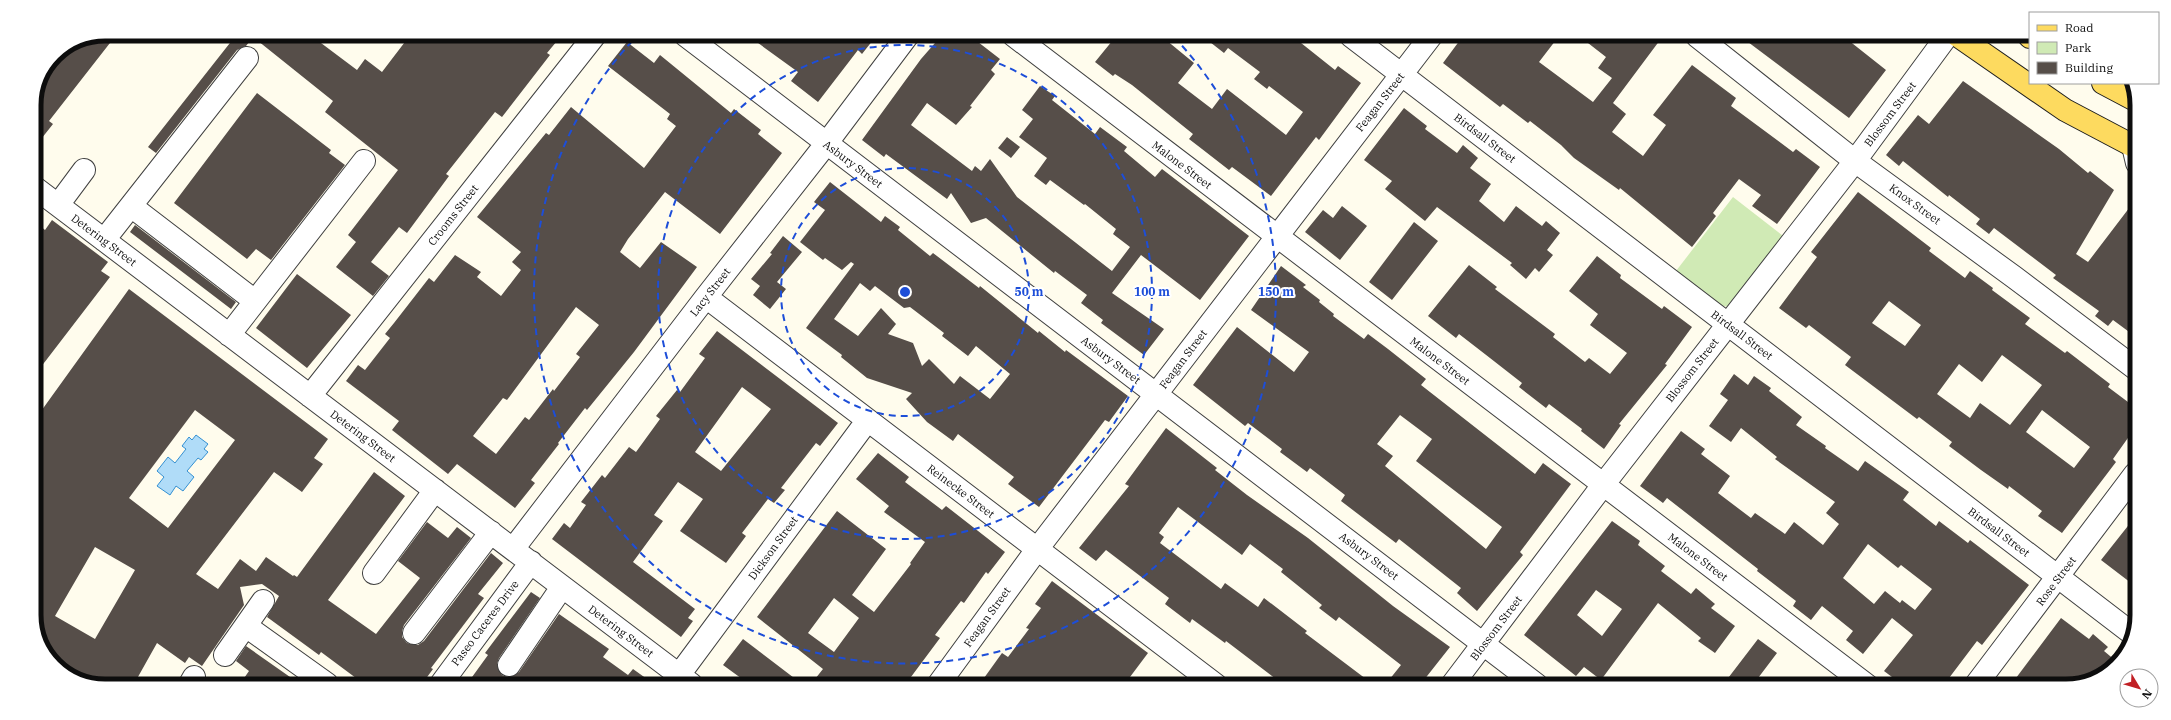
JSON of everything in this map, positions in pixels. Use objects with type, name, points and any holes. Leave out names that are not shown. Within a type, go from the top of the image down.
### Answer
[{"type":"main road","points":[[1965,41],[2065,110],[2130,146]]},
{"type":"main road","points":[[2105,84],[2129,97]]},
{"type":"street","name":"Crooms Street","points":[[310,396],[590,41]]},
{"type":"street","name":"Asbury Street","points":[[693,41],[1529,679]]},
{"type":"street","name":"Lacy Street","points":[[513,549],[706,297],[826,144],[903,41]]},
{"type":"street","name":"Malone Street","points":[[1021,41],[1859,679]]},
{"type":"street","name":"Birdsall Street","points":[[1357,41],[2128,631]]},
{"type":"street","name":"Feagan Street","points":[[942,679],[1038,548],[1276,236],[1427,41]]},
{"type":"street","name":"Knox Street","points":[[1703,41],[1855,161],[2014,277],[2130,364]]},
{"type":"street","name":"Blossom Street","points":[[1457,679],[1603,485],[1855,161],[1943,41]]},
{"type":"street","points":[[104,240],[247,58]]},
{"type":"street","points":[[229,335],[364,161]]},
{"type":"street","points":[[58,205],[84,170]]},
{"type":"street","name":"Detering Street","points":[[41,192],[684,679]]},
{"type":"street","points":[[131,206],[255,301]]},
{"type":"street","name":"Reinecke Street","points":[[706,297],[867,421],[1038,548],[1200,679]]},
{"type":"street","name":"Dickson Street","points":[[686,679],[867,421]]},
{"type":"street","name":"Rose Street","points":[[1980,679],[2059,577],[2130,481]]},
{"type":"street","points":[[374,573],[435,490]]},
{"type":"street","points":[[414,633],[491,532]]},
{"type":"street","name":"Paseo Caceres Drive","points":[[445,679],[531,562]]},
{"type":"street","points":[[509,665],[562,586]]},
{"type":"street","points":[[225,655],[263,601]]},
{"type":"street","points":[[246,626],[320,679]]},
{"type":"green space","points":[[1733,197],[1787,239],[1729,307],[1719,305],[1676,271]]},
{"type":"water","points":[[196,435],[208,444],[204,449],[208,452],[201,460],[198,458],[187,471],[194,477],[183,491],[176,486],[170,495],[157,486],[164,477],[157,471],[168,457],[175,463],[186,449],[182,446],[189,437],[192,440]]},
{"type":"building","points":[[112,41],[49,121],[53,124],[41,139],[42,92],[52,69],[69,52],[80,46],[92,42]]},
{"type":"building","points":[[231,41],[250,41],[246,46],[237,50],[156,153],[148,147]]},
{"type":"building","points":[[258,41],[318,41],[357,70],[365,59],[382,72],[406,41],[557,41],[547,53],[550,55],[502,117],[495,112],[446,174],[449,176],[407,233],[399,227],[371,262],[389,276],[373,296],[336,267],[356,242],[348,235],[398,170],[325,112],[333,101]]},
{"type":"building","points":[[755,41],[872,41],[862,54],[858,50],[818,102],[791,81],[798,72]]},
{"type":"building","points":[[937,41],[977,41],[1000,59],[991,70],[995,74],[970,106],[972,107],[956,125],[927,103],[911,125],[972,171],[975,166],[981,171],[990,159],[1017,197],[1112,271],[1130,247],[1113,234],[1116,229],[1085,204],[1084,205],[1050,180],[1046,185],[1034,176],[1047,158],[1019,137],[1033,119],[1022,110],[1040,86],[1055,96],[1052,100],[1095,134],[1100,127],[1127,147],[1124,151],[1155,177],[1162,169],[1249,236],[1200,300],[1141,255],[1112,293],[1164,329],[1144,355],[1101,323],[1103,320],[1081,303],[1087,295],[1055,271],[1054,273],[986,218],[971,223],[951,193],[947,199],[886,154],[884,157],[862,140],[921,59]]},
{"type":"building","points":[[1112,41],[1167,41],[1194,63],[1178,83],[1212,109],[1227,89],[1286,135],[1303,112],[1269,86],[1267,89],[1254,79],[1260,72],[1228,48],[1224,53],[1209,41],[1299,41],[1335,70],[1338,66],[1361,83],[1319,140],[1316,137],[1271,196],[1232,167],[1229,170],[1189,139],[1193,134],[1132,85],[1115,74],[1113,76],[1095,62]]},
{"type":"building","points":[[1459,41],[1555,41],[1539,62],[1593,102],[1612,78],[1598,68],[1606,57],[1585,41],[1659,41],[1613,103],[1626,114],[1612,132],[1643,156],[1666,125],[1653,115],[1692,65],[1736,98],[1731,106],[1793,152],[1796,149],[1820,167],[1777,224],[1752,206],[1761,195],[1739,179],[1713,213],[1716,216],[1692,247],[1620,188],[1619,190],[1574,158],[1561,145],[1530,121],[1528,123],[1503,104],[1500,107],[1443,63]]},
{"type":"building","points":[[1747,41],[1849,41],[1886,70],[1849,118]]},
{"type":"building","points":[[627,42],[654,63],[660,55],[731,113],[734,109],[761,130],[758,134],[782,153],[720,234],[665,192],[628,239],[620,252],[640,268],[661,242],[697,267],[634,352],[587,410],[585,408],[558,443],[559,444],[531,480],[535,483],[515,508],[457,464],[448,474],[392,430],[399,421],[346,381],[358,365],[365,370],[390,338],[385,334],[429,278],[434,282],[455,255],[481,272],[477,277],[501,296],[521,270],[512,262],[521,252],[477,217],[546,133],[549,135],[571,107],[644,168],[676,126],[667,119],[670,114],[608,66]],"holes":[[[576,307],[599,325],[576,354],[580,357],[554,391],[553,389],[529,420],[525,417],[496,454],[473,436],[503,398],[507,400]]]},
{"type":"building","points":[[1963,81],[2059,149],[2088,173],[2090,171],[2114,190],[2076,254],[2088,262],[2130,207],[2130,333],[2113,320],[2108,326],[2095,316],[2099,311],[2053,278],[2056,275],[1994,228],[1989,234],[1976,224],[1980,219],[1949,195],[1948,197],[1903,161],[1899,166],[1886,155],[1918,115],[1929,124]]},
{"type":"building","points":[[257,93],[331,150],[329,153],[345,165],[271,260],[256,249],[247,259],[174,203]]},
{"type":"building","points":[[1404,108],[1427,126],[1425,129],[1457,153],[1463,145],[1478,158],[1470,168],[1491,184],[1479,201],[1504,222],[1516,206],[1542,226],[1546,221],[1560,233],[1547,250],[1553,255],[1539,272],[1535,268],[1526,279],[1510,265],[1512,263],[1437,207],[1425,221],[1385,189],[1392,181],[1364,160]]},
{"type":"building","points":[[1007,137],[1020,147],[1011,158],[998,148]]},
{"type":"building","points":[[830,182],[881,222],[885,216],[900,227],[898,230],[930,256],[933,253],[979,288],[980,286],[1038,333],[1039,331],[1065,352],[1066,350],[1128,396],[1109,422],[1105,420],[1039,507],[1008,484],[1014,477],[958,434],[953,441],[927,422],[906,399],[912,393],[867,378],[841,357],[842,355],[806,328],[854,264],[851,262],[842,270],[825,258],[823,260],[800,242],[825,210],[814,202]],"holes":[[[860,283],[870,291],[875,286],[904,308],[910,307],[944,333],[942,336],[968,356],[976,346],[1010,374],[990,399],[960,376],[954,384],[929,359],[922,366],[913,343],[888,334],[896,324],[881,308],[858,336],[834,319]]]},
{"type":"building","points":[[1858,192],[1931,248],[1929,251],[1965,278],[1970,271],[1993,288],[1992,290],[2030,318],[2025,324],[2065,353],[2067,351],[2110,384],[2108,387],[2130,404],[2130,435],[2113,459],[2116,462],[2062,533],[2038,516],[2042,511],[2009,486],[2008,489],[1981,470],[1949,446],[1952,442],[1919,417],[1917,419],[1845,365],[1851,357],[1809,325],[1806,328],[1779,308],[1817,257],[1811,252]],"holes":[[[1889,301],[1921,325],[1905,346],[1872,323]],[[2002,355],[2042,385],[2010,425],[1980,403],[1970,418],[1937,394],[1959,364],[1982,382]],[[2042,410],[2090,447],[2074,468],[2026,432]]]},
{"type":"building","points":[[1342,206],[1367,226],[1340,260],[1305,232],[1323,210],[1333,218]]},
{"type":"building","points":[[52,220],[108,262],[101,271],[110,277],[41,367],[41,227],[45,230]]},
{"type":"building","points":[[1414,222],[1438,241],[1392,300],[1369,282]]},
{"type":"building","points":[[135,225],[236,302],[231,309],[130,232]]},
{"type":"building","points":[[783,236],[802,252],[777,282],[786,289],[770,309],[753,295],[760,286],[751,279],[772,254],[770,253]]},
{"type":"building","points":[[1597,256],[1621,275],[1620,278],[1662,309],[1664,306],[1692,327],[1665,364],[1667,365],[1619,424],[1621,425],[1604,449],[1581,431],[1582,429],[1549,404],[1546,408],[1519,387],[1522,383],[1459,334],[1456,338],[1428,316],[1469,265],[1497,287],[1495,289],[1555,334],[1553,337],[1585,362],[1589,358],[1610,374],[1627,353],[1590,325],[1598,314],[1569,291]]},
{"type":"building","points":[[1281,266],[1306,285],[1303,287],[1320,300],[1319,302],[1334,314],[1333,316],[1364,339],[1368,334],[1388,349],[1426,379],[1421,385],[1535,474],[1543,463],[1571,484],[1520,552],[1523,555],[1477,611],[1457,593],[1461,588],[1399,539],[1396,543],[1341,501],[1345,495],[1310,468],[1307,472],[1280,452],[1282,449],[1248,423],[1245,426],[1193,385],[1237,327],[1294,372],[1309,352],[1251,310]],"holes":[[[1400,415],[1432,439],[1416,461],[1502,527],[1486,549],[1385,466],[1393,456],[1377,444]]]},
{"type":"building","points":[[297,274],[351,315],[307,368],[256,328]]},
{"type":"building","points":[[129,289],[328,439],[314,458],[323,464],[302,492],[274,472],[196,574],[218,589],[240,559],[256,571],[266,557],[293,576],[294,575],[297,577],[374,472],[405,496],[328,600],[376,634],[420,578],[398,561],[427,522],[448,538],[457,527],[471,538],[404,625],[402,637],[407,643],[418,645],[424,641],[491,553],[503,563],[478,594],[484,598],[431,668],[433,669],[426,679],[357,679],[321,652],[319,655],[267,617],[279,596],[262,584],[240,587],[244,605],[202,666],[189,657],[185,663],[157,643],[137,679],[105,679],[88,677],[69,668],[57,657],[46,640],[41,619],[41,411]],"holes":[[[195,410],[235,440],[168,528],[129,498]],[[95,547],[135,570],[95,639],[55,616]]]},
{"type":"building","points":[[717,331],[838,423],[820,446],[816,443],[781,488],[785,490],[774,503],[768,499],[742,533],[746,536],[726,563],[680,531],[703,499],[678,482],[654,515],[663,521],[633,562],[695,609],[688,618],[693,621],[681,637],[552,539],[564,523],[570,528],[586,505],[581,502],[602,475],[605,478],[629,447],[636,452],[660,419],[656,416],[677,390],[680,392],[705,358],[699,354]],"holes":[[[742,387],[771,409],[721,471],[695,452]]]},
{"type":"building","points":[[1734,374],[1748,385],[1754,376],[1771,388],[1769,391],[1802,417],[1796,425],[1826,446],[1825,448],[1858,471],[1865,461],[1909,492],[1903,500],[1936,526],[1939,521],[1968,543],[1970,540],[2029,585],[1982,645],[1977,641],[1948,679],[1895,679],[1884,671],[1913,635],[1892,618],[1863,654],[1846,640],[1853,631],[1822,606],[1811,620],[1793,606],[1796,601],[1757,571],[1758,569],[1667,498],[1663,503],[1640,486],[1681,431],[1705,449],[1701,454],[1730,476],[1718,493],[1751,518],[1755,513],[1785,534],[1794,522],[1823,545],[1839,524],[1826,513],[1835,502],[1775,459],[1777,457],[1741,428],[1731,442],[1709,426],[1728,400],[1720,394]],"holes":[[[1868,544],[1898,568],[1901,565],[1932,589],[1915,610],[1902,600],[1900,603],[1885,591],[1874,604],[1843,578]]]},
{"type":"building","points":[[1166,428],[1217,468],[1215,470],[1247,495],[1308,538],[1393,606],[1450,647],[1425,679],[1390,679],[1401,665],[1339,617],[1336,621],[1319,608],[1322,605],[1281,572],[1283,569],[1250,544],[1242,555],[1178,507],[1159,533],[1164,537],[1160,543],[1221,589],[1225,583],[1258,607],[1264,598],[1307,631],[1305,633],[1366,679],[1276,679],[1226,641],[1225,643],[1192,619],[1190,623],[1165,604],[1169,598],[1106,550],[1096,561],[1079,548],[1129,486],[1125,484]]},
{"type":"building","points":[[878,453],[909,477],[905,482],[942,510],[946,506],[1005,552],[988,574],[986,572],[964,603],[961,601],[935,635],[940,638],[909,679],[815,679],[823,669],[757,617],[837,511],[886,549],[852,595],[874,612],[911,564],[910,563],[925,542],[884,512],[889,506],[856,479]],"holes":[[[834,598],[859,618],[834,652],[808,633]]]},
{"type":"building","points":[[1612,521],[1640,541],[1638,545],[1665,566],[1661,571],[1691,594],[1696,588],[1715,604],[1711,608],[1735,626],[1715,653],[1698,641],[1701,638],[1658,603],[1602,679],[1584,667],[1576,676],[1524,635]],"holes":[[[1596,590],[1622,609],[1602,636],[1577,615]]]},
{"type":"building","points":[[2130,523],[2130,582],[2101,560]]},
{"type":"building","points":[[1052,581],[1148,653],[1128,679],[983,679],[1002,653],[1008,657],[1029,629],[1026,628],[1041,608],[1035,604]]},
{"type":"building","points":[[531,592],[540,598],[499,658],[497,664],[502,675],[508,677],[519,672],[559,614],[609,649],[603,657],[628,675],[633,669],[647,679],[471,679],[488,655],[485,653]]},
{"type":"building","points":[[2061,618],[2089,639],[2093,634],[2108,647],[2104,651],[2113,658],[2105,666],[2087,676],[2066,679],[2016,678]]},
{"type":"building","points":[[743,639],[795,679],[742,679],[723,665]]},
{"type":"building","points":[[1758,639],[1777,653],[1757,679],[1727,679]]},
{"type":"building","points":[[246,646],[293,679],[243,679],[249,671],[236,661]]}]
